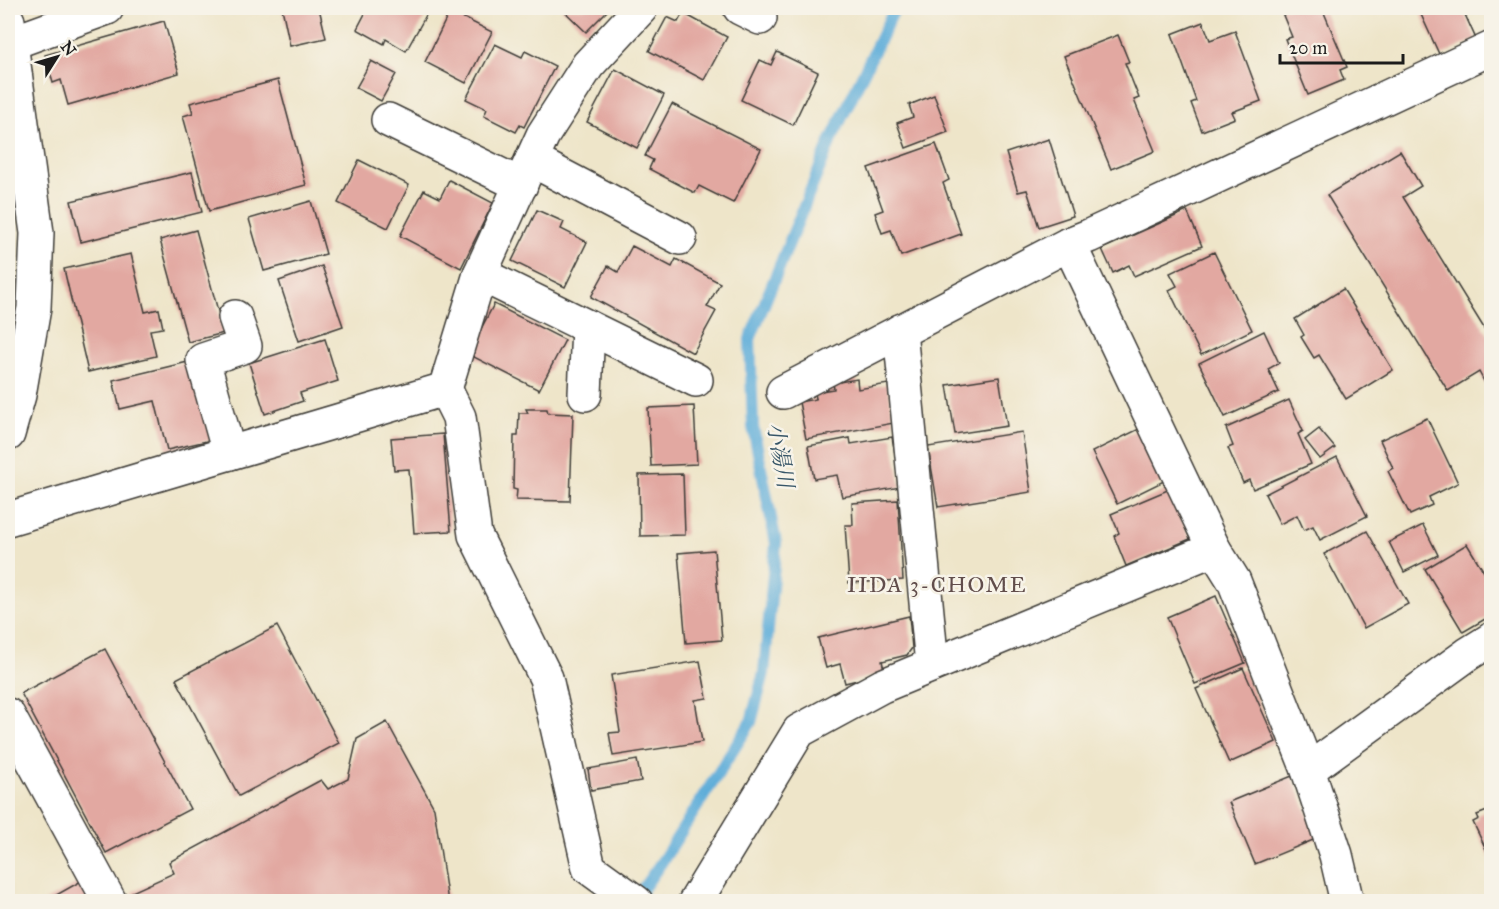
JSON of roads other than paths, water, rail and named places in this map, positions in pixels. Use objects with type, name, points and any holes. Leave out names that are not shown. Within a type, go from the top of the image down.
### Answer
[{"type":"street","points":[[8,434],[19,395],[34,308],[37,233],[9,32],[107,8]]},
{"type":"street","points":[[627,895],[589,868],[546,678],[476,535],[459,417],[445,389],[480,274],[543,135],[588,65],[641,8]]},
{"type":"street","points":[[783,392],[1069,244],[1491,48]]},
{"type":"street","points":[[388,120],[526,172],[680,238]]},
{"type":"street","points":[[1069,244],[1214,549],[1234,581],[1308,770],[1336,855],[1347,902]]},
{"type":"street","points":[[480,274],[696,380]]},
{"type":"street","points":[[229,453],[203,360],[245,346],[235,317]]},
{"type":"street","points":[[585,394],[588,327]]},
{"type":"street","points":[[900,331],[932,665]]},
{"type":"street","points":[[8,519],[445,389]]},
{"type":"street","points":[[695,902],[798,731],[882,686],[1214,549]]},
{"type":"street","points":[[1308,770],[1491,639]]},
{"type":"street","points":[[8,715],[110,902]]},
{"type":"waterway","name":"小湯川","points":[[635,900],[751,722],[764,673],[776,543],[753,427],[750,339],[831,140],[895,8]]},
{"type":"district","name":"IIDA 3-CHOME","points":[[937,584]]}]
